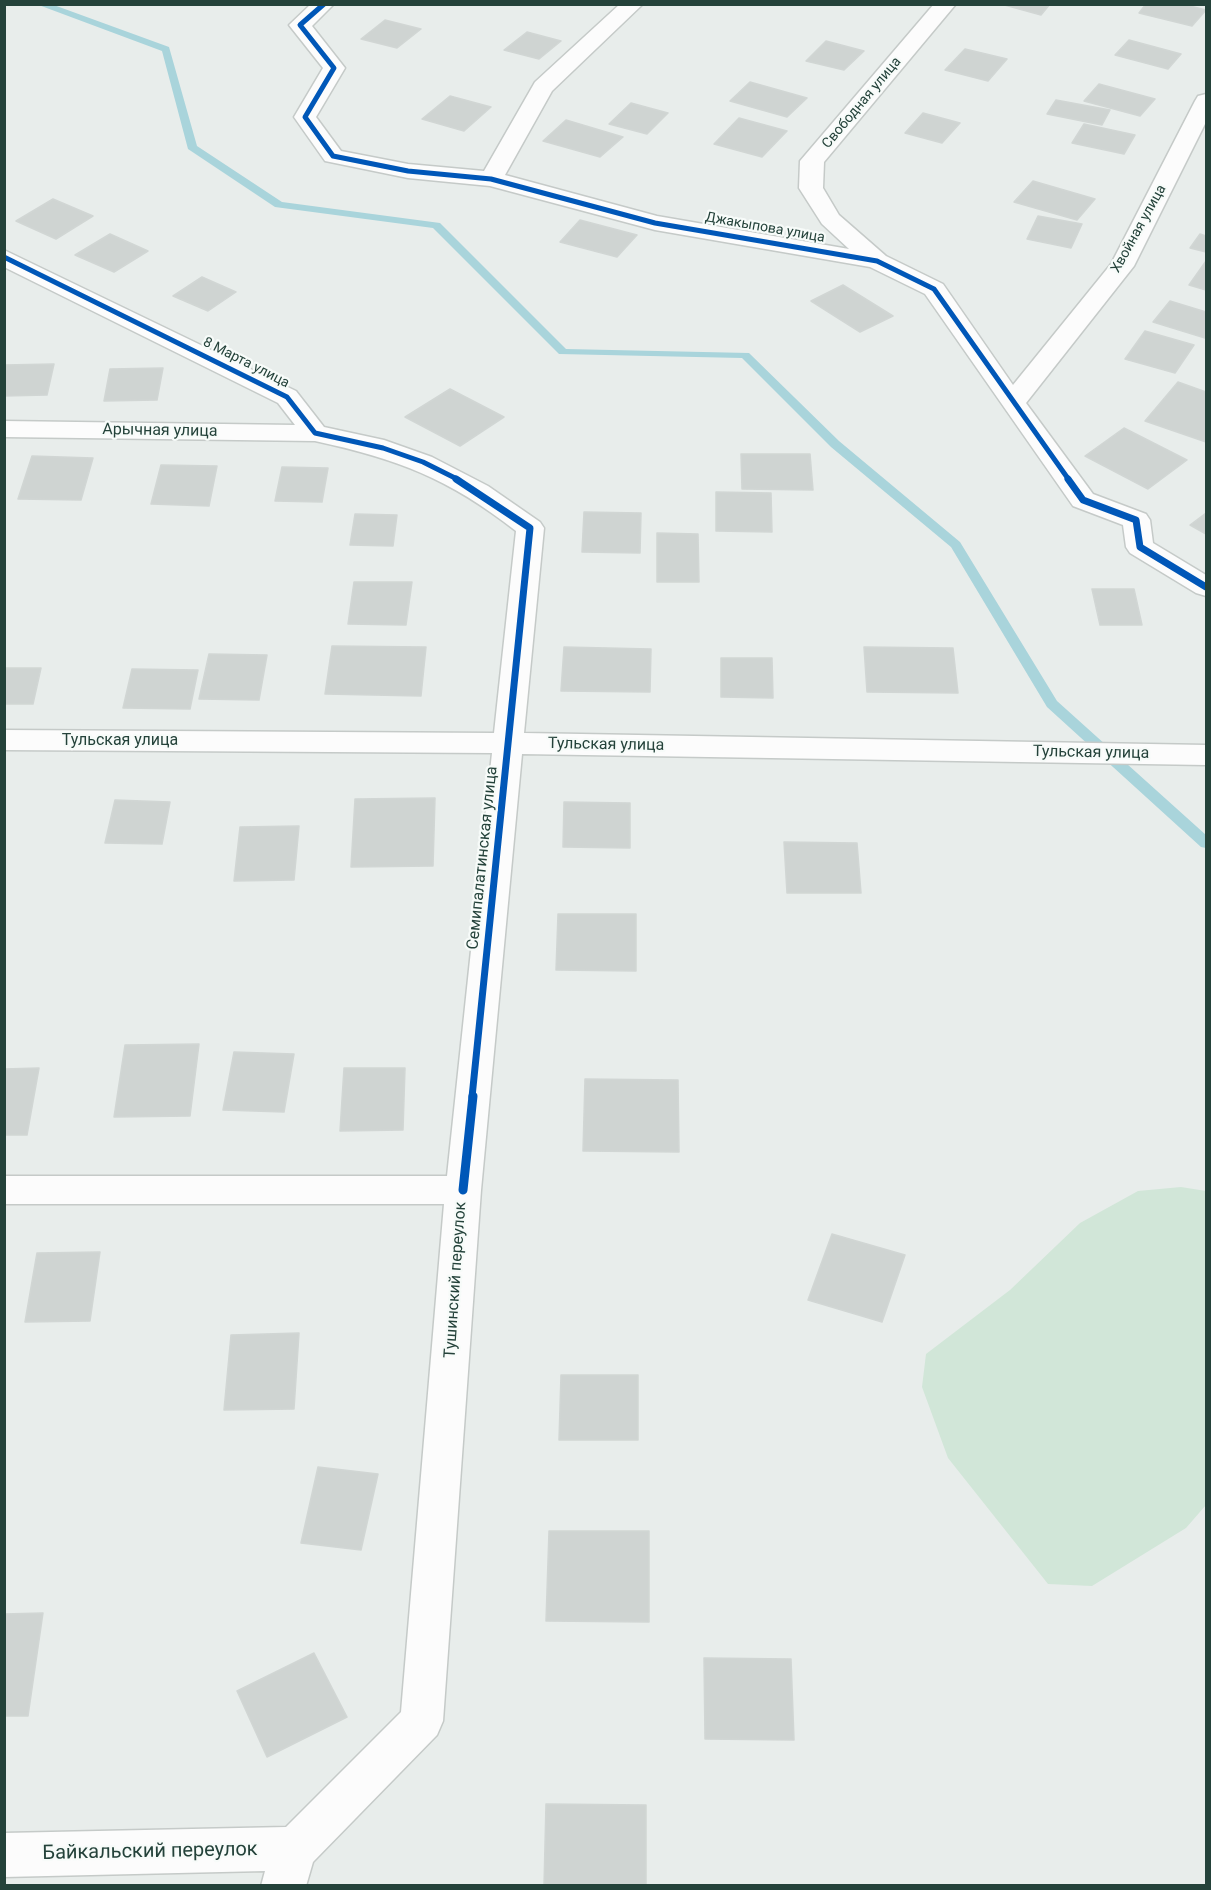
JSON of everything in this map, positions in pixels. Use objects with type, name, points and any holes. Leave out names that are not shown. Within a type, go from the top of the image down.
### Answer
[{"type":"street","name":"Джакыпова улица","points":[[324,4],[300,25],[334,68],[305,117],[333,156],[408,171],[491,179],[655,223],[877,261],[934,289],[1011,404],[1083,500],[1136,520],[1140,546],[1206,587]]},
{"type":"street","points":[[491,179],[543,87],[633,4]]},
{"type":"street","name":"Свободная улица","points":[[877,261],[830,219],[811,188],[812,161],[946,4]]},
{"type":"street","name":"Хвойная улица","points":[[1011,404],[1122,266],[1206,101]]},
{"type":"street","name":"8 Марта улица","points":[[4,257],[287,397],[315,433]]},
{"type":"street","name":"Арычная улица","points":[[4,429],[315,433]]},
{"type":"street","name":"Семипалатинская улица","points":[[315,433],[384,448],[454,477],[500,505],[530,528],[463,1190]]},
{"type":"street","name":"Тульская улица","points":[[4,740],[508,743],[1206,755]]},
{"type":"street","name":"Тушинский переулок","points":[[4,1190],[463,1190],[422,1721],[289,1867]]},
{"type":"street","name":"Байкальский переулок","points":[[4,1855],[289,1867]]},
{"type":"green space","points":[[1181,1187],[1206,1191],[1206,1505],[1186,1528],[1092,1586],[1048,1584],[948,1458],[922,1387],[926,1354],[1010,1290],[1080,1223],[1138,1191]]},
{"type":"building","points":[[1001,4],[1050,4],[1041,15]]},
{"type":"building","points":[[1146,4],[1182,4],[1206,10],[1192,26],[1139,13]]},
{"type":"building","points":[[385,20],[421,29],[397,48],[361,39]]},
{"type":"building","points":[[527,32],[561,41],[539,59],[504,50]]},
{"type":"building","points":[[1129,40],[1181,54],[1168,69],[1115,55]]},
{"type":"building","points":[[826,41],[864,51],[844,70],[806,61]]},
{"type":"building","points":[[965,49],[1007,59],[988,81],[945,70]]},
{"type":"building","points":[[750,82],[807,98],[787,117],[730,101]]},
{"type":"building","points":[[1099,84],[1155,99],[1140,116],[1084,101]]},
{"type":"building","points":[[450,96],[491,107],[464,131],[422,119]]},
{"type":"building","points":[[1056,100],[1110,110],[1102,125],[1047,114]]},
{"type":"building","points":[[631,103],[668,113],[647,134],[609,124]]},
{"type":"building","points":[[923,113],[960,123],[942,143],[905,133]]},
{"type":"building","points":[[739,118],[787,131],[762,157],[714,144]]},
{"type":"building","points":[[566,120],[623,137],[600,157],[543,141]]},
{"type":"building","points":[[1084,124],[1135,135],[1124,154],[1072,143]]},
{"type":"building","points":[[1033,181],[1095,199],[1077,220],[1014,202]]},
{"type":"building","points":[[53,199],[93,216],[56,239],[16,221]]},
{"type":"building","points":[[1038,216],[1082,224],[1071,248],[1027,239]]},
{"type":"building","points":[[580,220],[637,235],[617,257],[560,242]]},
{"type":"building","points":[[110,234],[148,251],[114,272],[75,255]]},
{"type":"building","points":[[1200,234],[1206,236],[1206,252],[1190,248]]},
{"type":"building","points":[[1206,261],[1206,290],[1189,285]]},
{"type":"building","points":[[202,277],[236,292],[208,311],[173,296]]},
{"type":"building","points":[[843,285],[893,316],[860,332],[811,301]]},
{"type":"building","points":[[1170,301],[1206,312],[1205,338],[1153,322]]},
{"type":"building","points":[[1145,331],[1194,345],[1175,373],[1125,359]]},
{"type":"building","points":[[54,364],[47,395],[4,396],[4,365]]},
{"type":"building","points":[[163,368],[157,400],[104,401],[110,369]]},
{"type":"building","points":[[1178,382],[1206,392],[1206,442],[1145,421]]},
{"type":"building","points":[[450,389],[504,417],[460,446],[405,417]]},
{"type":"building","points":[[1124,428],[1187,460],[1148,489],[1085,456]]},
{"type":"building","points":[[741,454],[810,454],[813,490],[742,489]]},
{"type":"building","points":[[32,456],[93,458],[81,500],[18,499]]},
{"type":"building","points":[[161,465],[217,466],[209,506],[151,504]]},
{"type":"building","points":[[282,467],[328,468],[322,502],[275,501]]},
{"type":"building","points":[[716,492],[771,493],[772,532],[716,531]]},
{"type":"building","points":[[584,512],[641,513],[640,553],[582,552]]},
{"type":"building","points":[[1206,513],[1206,534],[1190,525]]},
{"type":"building","points":[[355,514],[397,515],[393,546],[350,545]]},
{"type":"building","points":[[657,533],[698,534],[699,582],[657,582]]},
{"type":"building","points":[[354,582],[412,582],[406,625],[348,624]]},
{"type":"building","points":[[1092,589],[1134,589],[1142,625],[1100,625]]},
{"type":"building","points":[[332,646],[426,647],[421,696],[325,694]]},
{"type":"building","points":[[564,647],[651,649],[650,692],[561,691]]},
{"type":"building","points":[[864,647],[953,648],[958,693],[867,692]]},
{"type":"building","points":[[209,654],[267,655],[259,700],[199,699]]},
{"type":"building","points":[[721,658],[772,658],[773,698],[721,697]]},
{"type":"building","points":[[4,668],[41,668],[33,704],[4,704]]},
{"type":"building","points":[[132,669],[198,670],[190,709],[123,708]]},
{"type":"building","points":[[435,798],[433,866],[351,867],[355,799]]},
{"type":"building","points":[[115,800],[170,802],[162,844],[105,843]]},
{"type":"building","points":[[564,802],[630,803],[630,848],[563,847]]},
{"type":"building","points":[[299,826],[294,880],[234,881],[240,827]]},
{"type":"building","points":[[784,842],[857,843],[861,893],[787,893]]},
{"type":"building","points":[[558,914],[636,914],[636,971],[556,970]]},
{"type":"building","points":[[199,1044],[190,1116],[114,1117],[125,1045]]},
{"type":"building","points":[[234,1052],[294,1054],[284,1112],[223,1110]]},
{"type":"building","points":[[39,1068],[27,1135],[4,1135],[4,1069]]},
{"type":"building","points":[[344,1068],[405,1068],[403,1130],[340,1131]]},
{"type":"building","points":[[585,1079],[678,1080],[679,1152],[583,1151]]},
{"type":"building","points":[[832,1234],[905,1255],[882,1322],[808,1300]]},
{"type":"building","points":[[100,1252],[90,1321],[25,1322],[37,1253]]},
{"type":"building","points":[[299,1333],[294,1409],[224,1410],[231,1335]]},
{"type":"building","points":[[561,1375],[638,1375],[638,1440],[559,1440]]},
{"type":"building","points":[[318,1467],[378,1474],[361,1550],[301,1543]]},
{"type":"building","points":[[549,1531],[649,1531],[649,1622],[546,1621]]},
{"type":"building","points":[[43,1613],[28,1716],[4,1716],[4,1614]]},
{"type":"building","points":[[314,1653],[347,1717],[267,1757],[237,1691]]},
{"type":"building","points":[[704,1658],[791,1659],[794,1740],[705,1739]]},
{"type":"building","points":[[546,1804],[646,1805],[646,1886],[544,1886]]},
{"type":"waterway","points":[[40,4],[166,49],[192,147],[279,205],[436,225],[563,352],[745,355],[835,444],[956,545],[1052,704],[1206,843]]},
{"type":"cycle path","points":[[324,4],[300,25],[334,68],[305,117],[333,156],[408,171],[491,179],[655,223],[877,261],[934,289],[1012,403],[1083,500],[1136,520],[1140,547],[1206,587]]},
{"type":"cycle path","points":[[4,257],[287,397],[315,433],[358,441],[423,462],[479,492],[530,528],[463,1190]]}]
